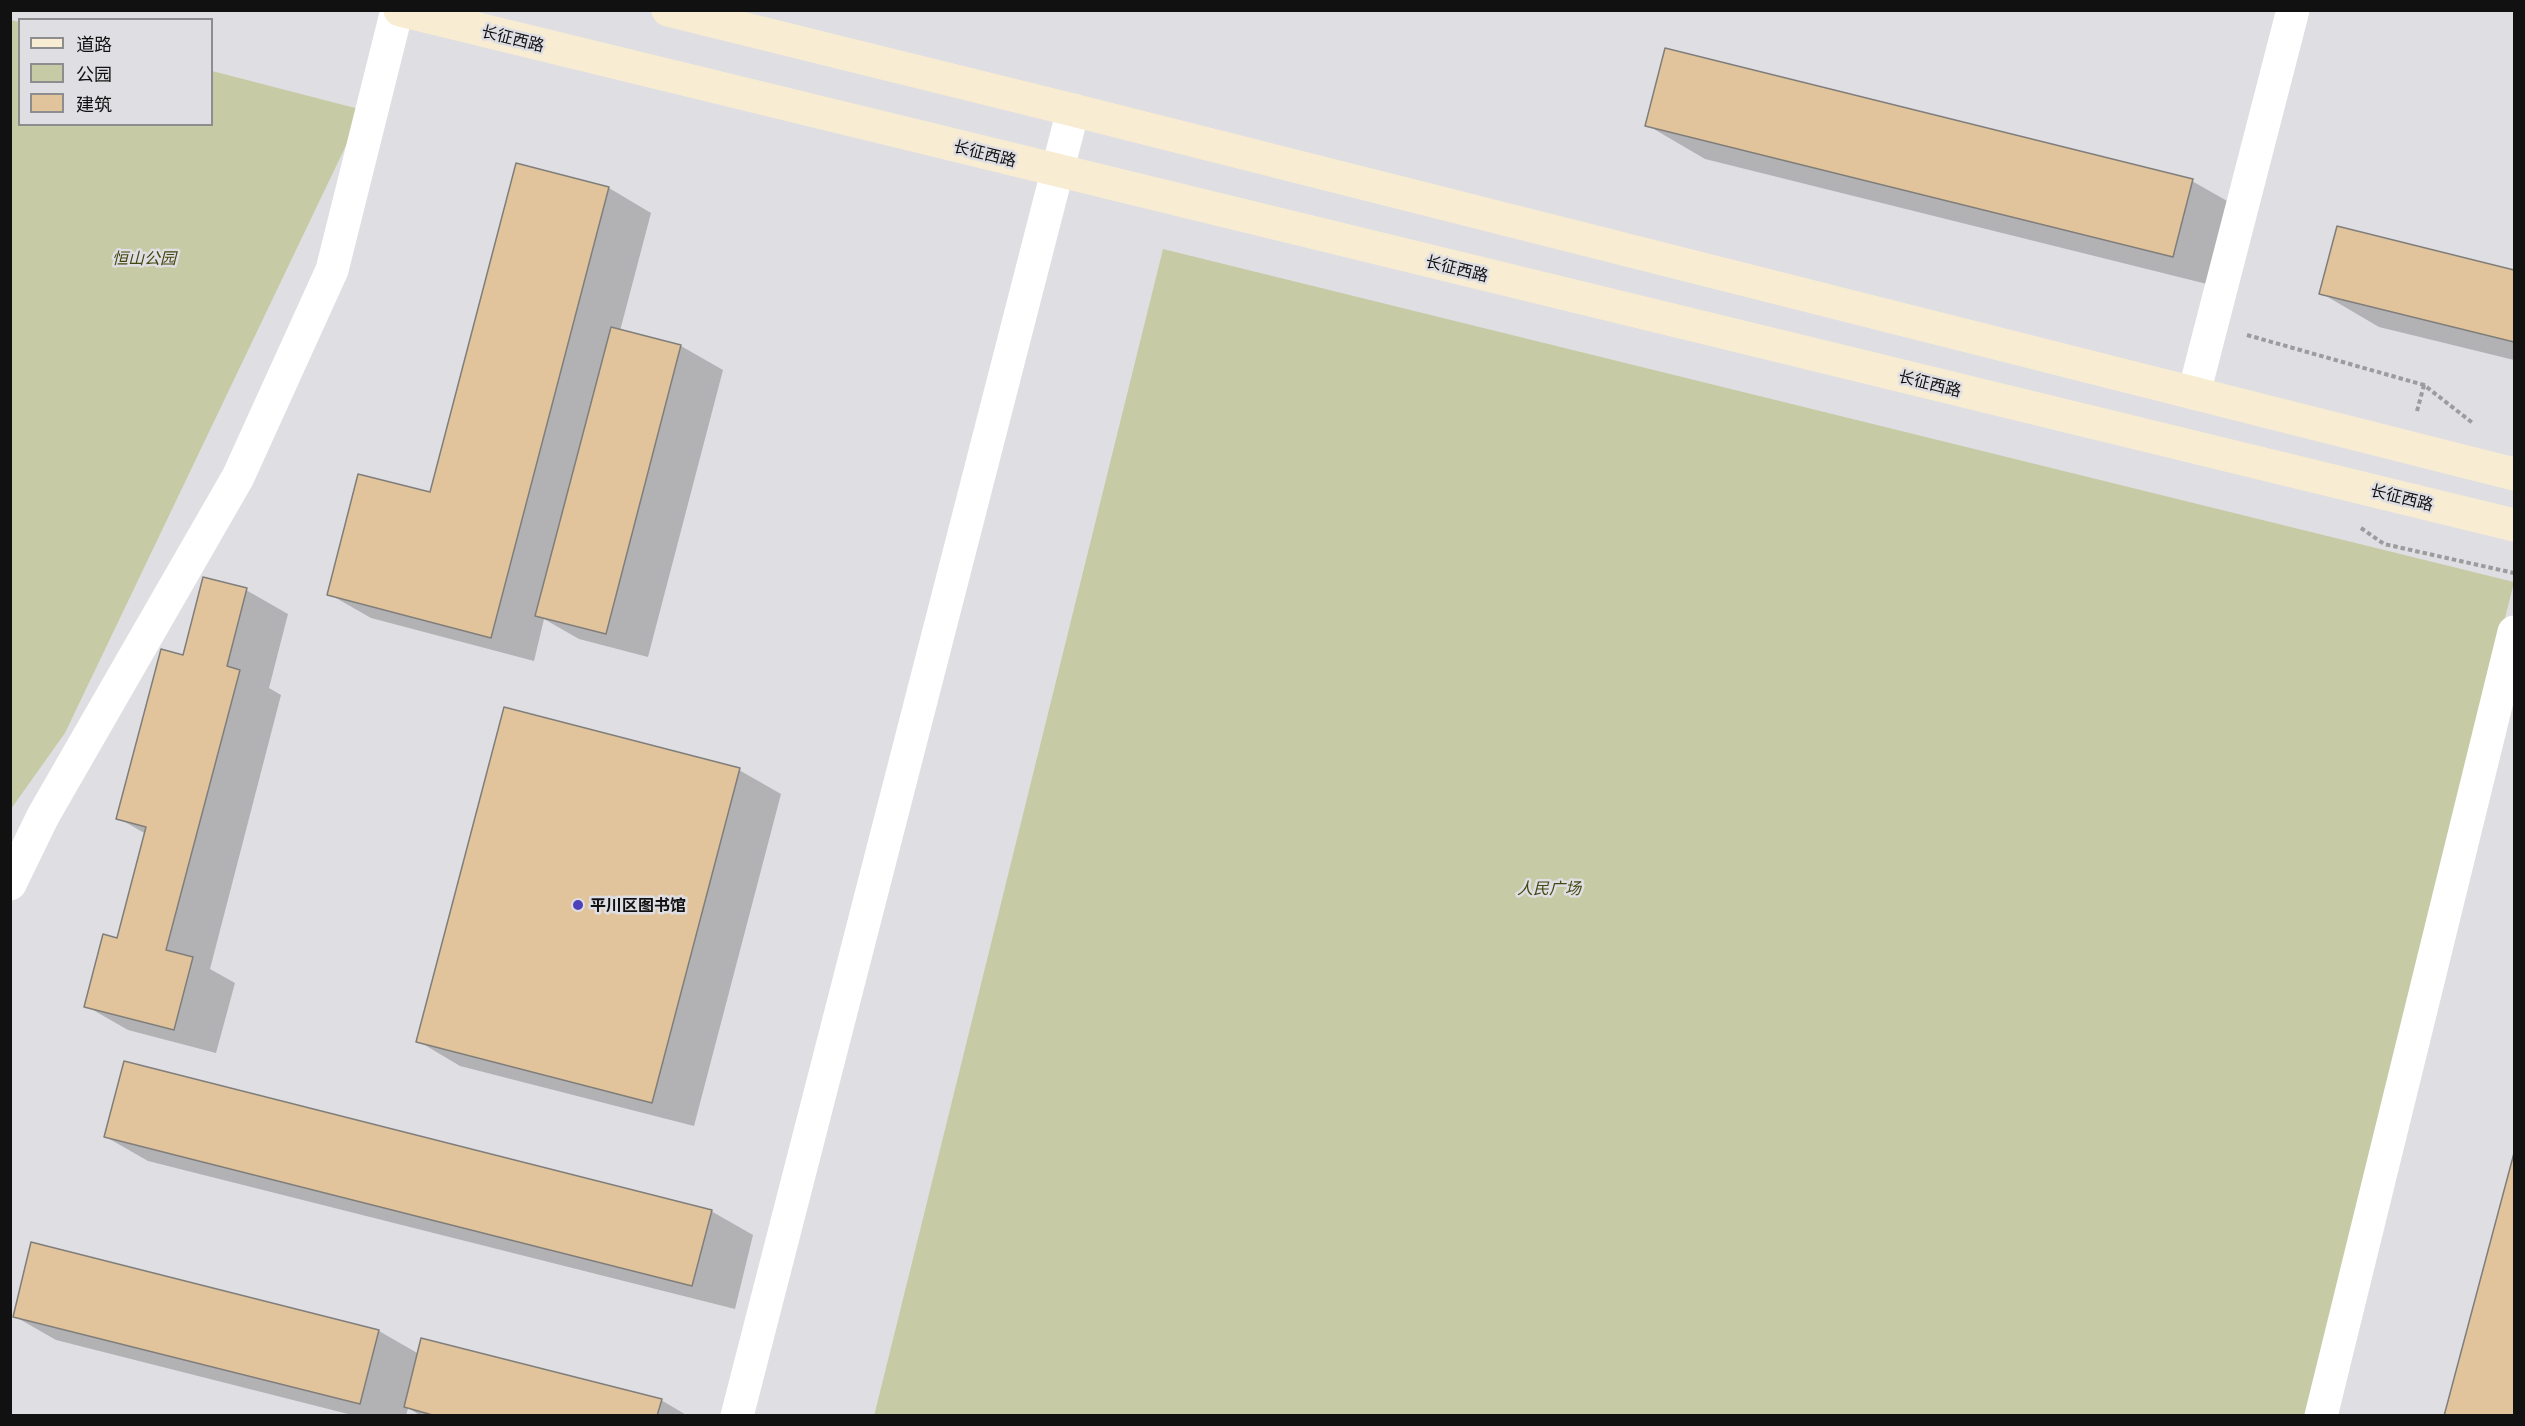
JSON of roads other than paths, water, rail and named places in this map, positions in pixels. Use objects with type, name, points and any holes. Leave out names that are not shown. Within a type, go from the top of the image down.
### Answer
[{"type":"main road","name":"长征西路","points":[[399,10],[2514,525]]},
{"type":"main road","points":[[668,10],[2514,474]]},
{"type":"street","points":[[10,884],[43,816],[238,477],[332,270],[399,10]]},
{"type":"street","points":[[2194,393],[2294,10]]},
{"type":"street","points":[[737,1416],[1073,110]]},
{"type":"street","points":[[2321,1416],[2514,632]]},
{"type":"place","name":"平川区图书馆","points":[[578,905]]},
{"type":"park label","name":"恒山公园","points":[[144,258]]},
{"type":"park label","name":"人民广场","points":[[1549,888]]}]
